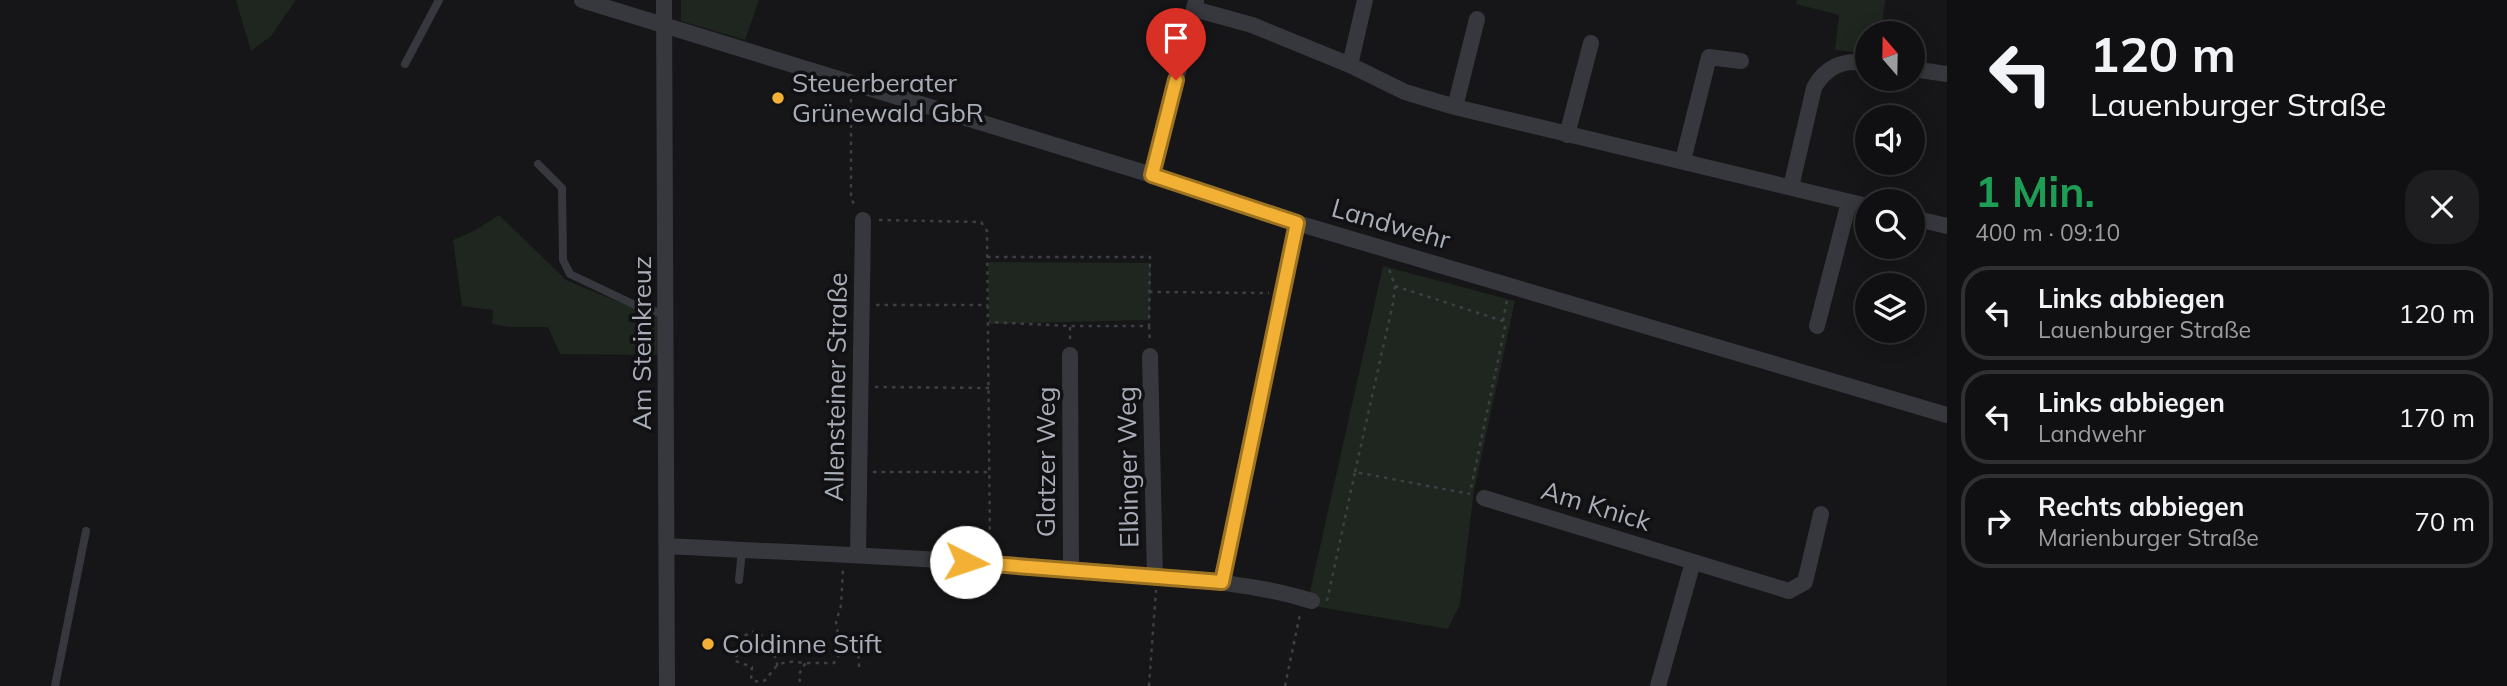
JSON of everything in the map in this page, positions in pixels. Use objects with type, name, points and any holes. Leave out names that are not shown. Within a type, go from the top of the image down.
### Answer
[{"type":"street","name":"Landwehr","points":[[582,0],[1152,175],[1297,223],[1947,415]]},
{"type":"street","name":"Am Steinkreuz","points":[[664,0],[667,686]]},
{"type":"street","points":[[1350,65],[1365,0]]},
{"type":"street","points":[[1152,175],[1195,4],[1350,65],[1405,92],[1567,135],[1683,160],[1855,203]]},
{"type":"street","points":[[1455,107],[1478,19]]},
{"type":"street","points":[[1567,135],[1591,43]]},
{"type":"street","points":[[1683,160],[1709,57],[1741,61]]},
{"type":"street","points":[[1791,187],[1814,88],[1824,73],[1840,64],[1855,63]]},
{"type":"street","points":[[1925,71],[1947,74]]},
{"type":"street","points":[[1817,326],[1849,202]]},
{"type":"street","name":"Allensteiner Straße","points":[[850,555],[860,472],[863,219]]},
{"type":"street","points":[[1925,221],[1947,226]]},
{"type":"street","points":[[1222,582],[1297,223]]},
{"type":"street","name":"Glatzer Weg","points":[[1070,355],[1071,569]]},
{"type":"street","name":"Elbinger Weg","points":[[1150,356],[1154,577]]},
{"type":"street","name":"Am Knick","points":[[1477,496],[1789,591],[1805,582],[1821,514]]},
{"type":"street","points":[[667,546],[1071,569],[1222,582],[1308,599]]},
{"type":"street","points":[[1658,686],[1693,562]]},
{"type":"lane","points":[[405,64],[439,0]]},
{"type":"lane","points":[[538,164],[562,188],[563,260],[570,274],[635,305],[667,315]]},
{"type":"lane","points":[[55,686],[86,531]]},
{"type":"lane","points":[[739,580],[742,550]]},
{"type":"path","points":[[851,83],[851,198],[863,219],[981,222],[987,231],[990,563]]},
{"type":"path","points":[[1286,686],[1308,599],[1327,603],[1395,286],[1387,261],[1390,249]]},
{"type":"path","points":[[987,257],[1150,257],[1149,326],[989,322]]},
{"type":"path","points":[[1354,472],[1477,496],[1505,327],[1503,321],[1511,285]]},
{"type":"path","points":[[1395,286],[1503,321]]},
{"type":"path","points":[[1149,292],[1282,293]]},
{"type":"path","points":[[862,304],[989,305]]},
{"type":"path","points":[[861,386],[989,388]]},
{"type":"path","points":[[860,472],[989,472]]},
{"type":"path","points":[[777,666],[777,660],[759,632],[739,638],[735,662],[746,663],[752,667],[751,680],[758,683],[766,680],[777,666],[789,661],[834,663],[841,652],[836,622],[850,555]]},
{"type":"path","points":[[1149,686],[1156,590],[1154,577]]},
{"type":"path","points":[[859,667],[858,643],[865,637]]},
{"type":"path","points":[[802,686],[800,669],[806,663]]},
{"type":"shaded area","points":[[236,0],[296,0],[271,36],[251,51]]},
{"type":"shaded area","points":[[681,0],[759,0],[745,40],[681,21]]},
{"type":"shaded area","points":[[1797,0],[1885,0],[1882,21],[1855,21],[1855,52],[1835,50],[1839,15],[1796,4]]},
{"type":"shaded area","points":[[499,215],[566,280],[665,318],[666,355],[560,354],[548,327],[492,324],[493,310],[462,306],[453,240],[474,231]]},
{"type":"shaded area","points":[[988,262],[1151,263],[1150,320],[991,324]]},
{"type":"shaded area","points":[[1383,266],[1515,301],[1474,490],[1460,604],[1448,629],[1307,605]]},
{"type":"place","name":"Steuerberater Grünewald GbR","points":[[778,98]]},
{"type":"place","name":"Coldinne Stift","points":[[708,644]]},
{"type":"route","points":[[966,562],[1222,582],[1297,223],[1152,175],[1176,80]]}]
